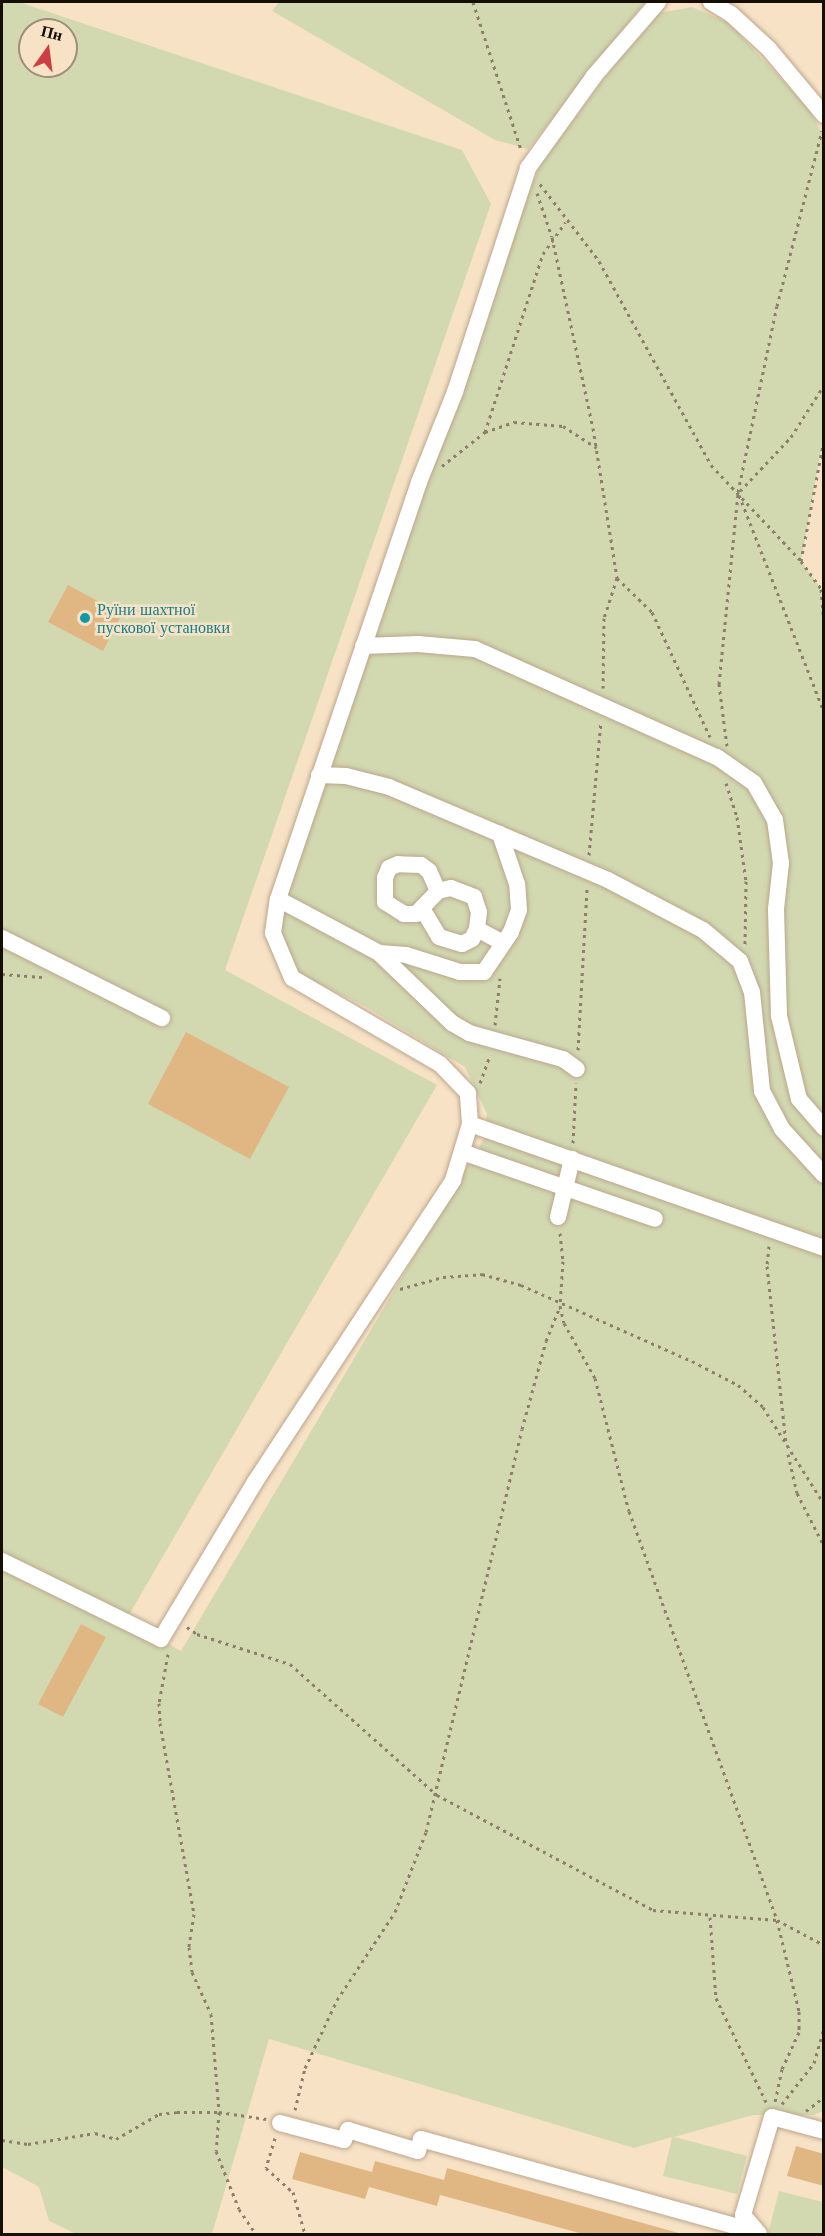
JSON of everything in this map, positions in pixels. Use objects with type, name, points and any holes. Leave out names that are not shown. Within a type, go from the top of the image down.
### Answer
[{"type":"lane","points":[[2,1561],[161,1639],[255,1482],[453,1180],[470,1124],[468,1093],[440,1064],[292,978],[273,933],[278,899],[419,482],[455,392],[526,164],[594,76],[658,2]]},
{"type":"lane","points":[[711,2],[769,49],[824,115]]},
{"type":"lane","points":[[363,646],[418,644],[475,649],[603,704],[730,766],[754,783],[774,820],[781,863],[776,909],[779,1016],[799,1099],[824,1128]]},
{"type":"lane","points":[[319,775],[346,776],[389,787],[588,872],[703,930],[740,961],[752,992],[762,1091],[782,1129],[824,1175]]},
{"type":"lane","points":[[379,953],[406,955],[460,972],[484,972],[503,943],[519,910],[517,884],[500,834]]},
{"type":"lane","points":[[423,910],[430,928],[444,939],[462,944],[472,939],[477,929],[479,912],[474,897],[451,888],[438,891],[423,910],[404,914],[385,902],[389,868],[398,864],[421,865],[429,871],[438,891]]},
{"type":"lane","points":[[278,899],[379,953],[452,1023],[469,1033],[563,1059],[577,1069]]},
{"type":"lane","points":[[477,929],[503,943]]},
{"type":"lane","points":[[2,938],[162,1018]]},
{"type":"lane","points":[[470,1124],[824,1248]]},
{"type":"lane","points":[[462,1152],[655,1219]]},
{"type":"lane","points":[[558,1216],[567,1188],[572,1160]]},
{"type":"lane","points":[[758,2234],[743,2216],[772,2117],[824,2131]]},
{"type":"lane","points":[[286,2124],[344,2140],[348,2130],[418,2151],[421,2139],[758,2234]]},
{"type":"path","points":[[473,2],[552,237],[597,448],[600,490],[617,578],[604,618],[603,704],[588,872],[572,1160]]},
{"type":"path","points":[[730,766],[719,684],[738,492],[777,306],[824,126]]},
{"type":"path","points":[[526,164],[565,222],[599,261],[711,465],[801,561],[821,589],[824,624]]},
{"type":"path","points":[[485,432],[530,290],[552,237],[565,222]]},
{"type":"path","points":[[738,492],[791,437],[824,385]]},
{"type":"path","points":[[419,482],[485,432],[514,422],[563,426],[597,448]]},
{"type":"path","points":[[801,561],[824,440]]},
{"type":"path","points":[[738,492],[824,712]]},
{"type":"path","points":[[558,1216],[563,1261],[560,1306],[564,1323],[595,1378],[629,1511],[777,1920],[799,2011],[799,2031],[782,2069],[772,2117]]},
{"type":"path","points":[[771,1229],[767,1266],[787,1451],[797,1493],[824,1546]]},
{"type":"path","points":[[376,1298],[443,1277],[482,1274],[521,1285],[560,1306],[738,1385],[763,1407],[787,1451],[824,1504]]},
{"type":"path","points":[[305,2235],[293,2192],[266,2168],[286,2124],[304,2068],[337,2000],[395,1912],[437,1795],[522,1429],[546,1341],[560,1306]]},
{"type":"path","points":[[174,1617],[196,1634],[290,1664],[437,1795],[653,1910],[710,1917],[777,1920],[824,1945]]},
{"type":"path","points":[[161,1639],[168,1654],[159,1703],[164,1755],[194,1914],[189,1947],[192,1972],[211,2014],[219,2112],[216,2151],[239,2209],[256,2235]]},
{"type":"path","points":[[710,1917],[716,1998],[772,2117]]},
{"type":"path","points":[[772,2117],[814,2063],[824,2029]]},
{"type":"path","points":[[2,2140],[28,2144],[95,2133],[116,2139],[140,2128],[159,2114],[219,2112],[286,2124]]},
{"type":"green space","points":[[2,2],[19,2],[67,18],[18,18],[18,78],[78,78],[78,22],[462,150],[491,204],[225,970],[437,1085],[126,1620],[181,1651],[485,1137],[487,1114],[465,1067],[366,1007],[300,974],[282,941],[280,919],[287,879],[517,220],[541,164],[623,53],[659,13],[692,7],[729,23],[808,108],[823,135],[823,439],[801,561],[821,589],[824,624],[823,2111],[814,2115],[753,2115],[674,2137],[747,2156],[737,2194],[663,2176],[672,2137],[634,2148],[269,2039],[212,2234],[76,2234],[49,2221],[39,2187],[2,2167]]},
{"type":"green space","points":[[279,2],[645,2],[528,149],[495,140],[272,11]]},
{"type":"green space","points":[[779,2191],[823,2202],[823,2234],[768,2234]]},
{"type":"building","name":"Руїни шахтної пускової установки","points":[[68,585],[122,614],[103,651],[48,622]]},
{"type":"building","points":[[186,1032],[289,1087],[250,1159],[148,1104]]},
{"type":"building","points":[[81,1624],[106,1637],[63,1717],[38,1704]]},
{"type":"building","points":[[796,2146],[824,2154],[824,2186],[787,2176]]},
{"type":"building","points":[[300,2152],[372,2172],[375,2161],[444,2180],[447,2168],[682,2234],[583,2234],[440,2195],[437,2206],[369,2187],[365,2199],[292,2179]]},
{"type":"place","name":"Руїни шахтної пускової установки","points":[[85,618]]}]
